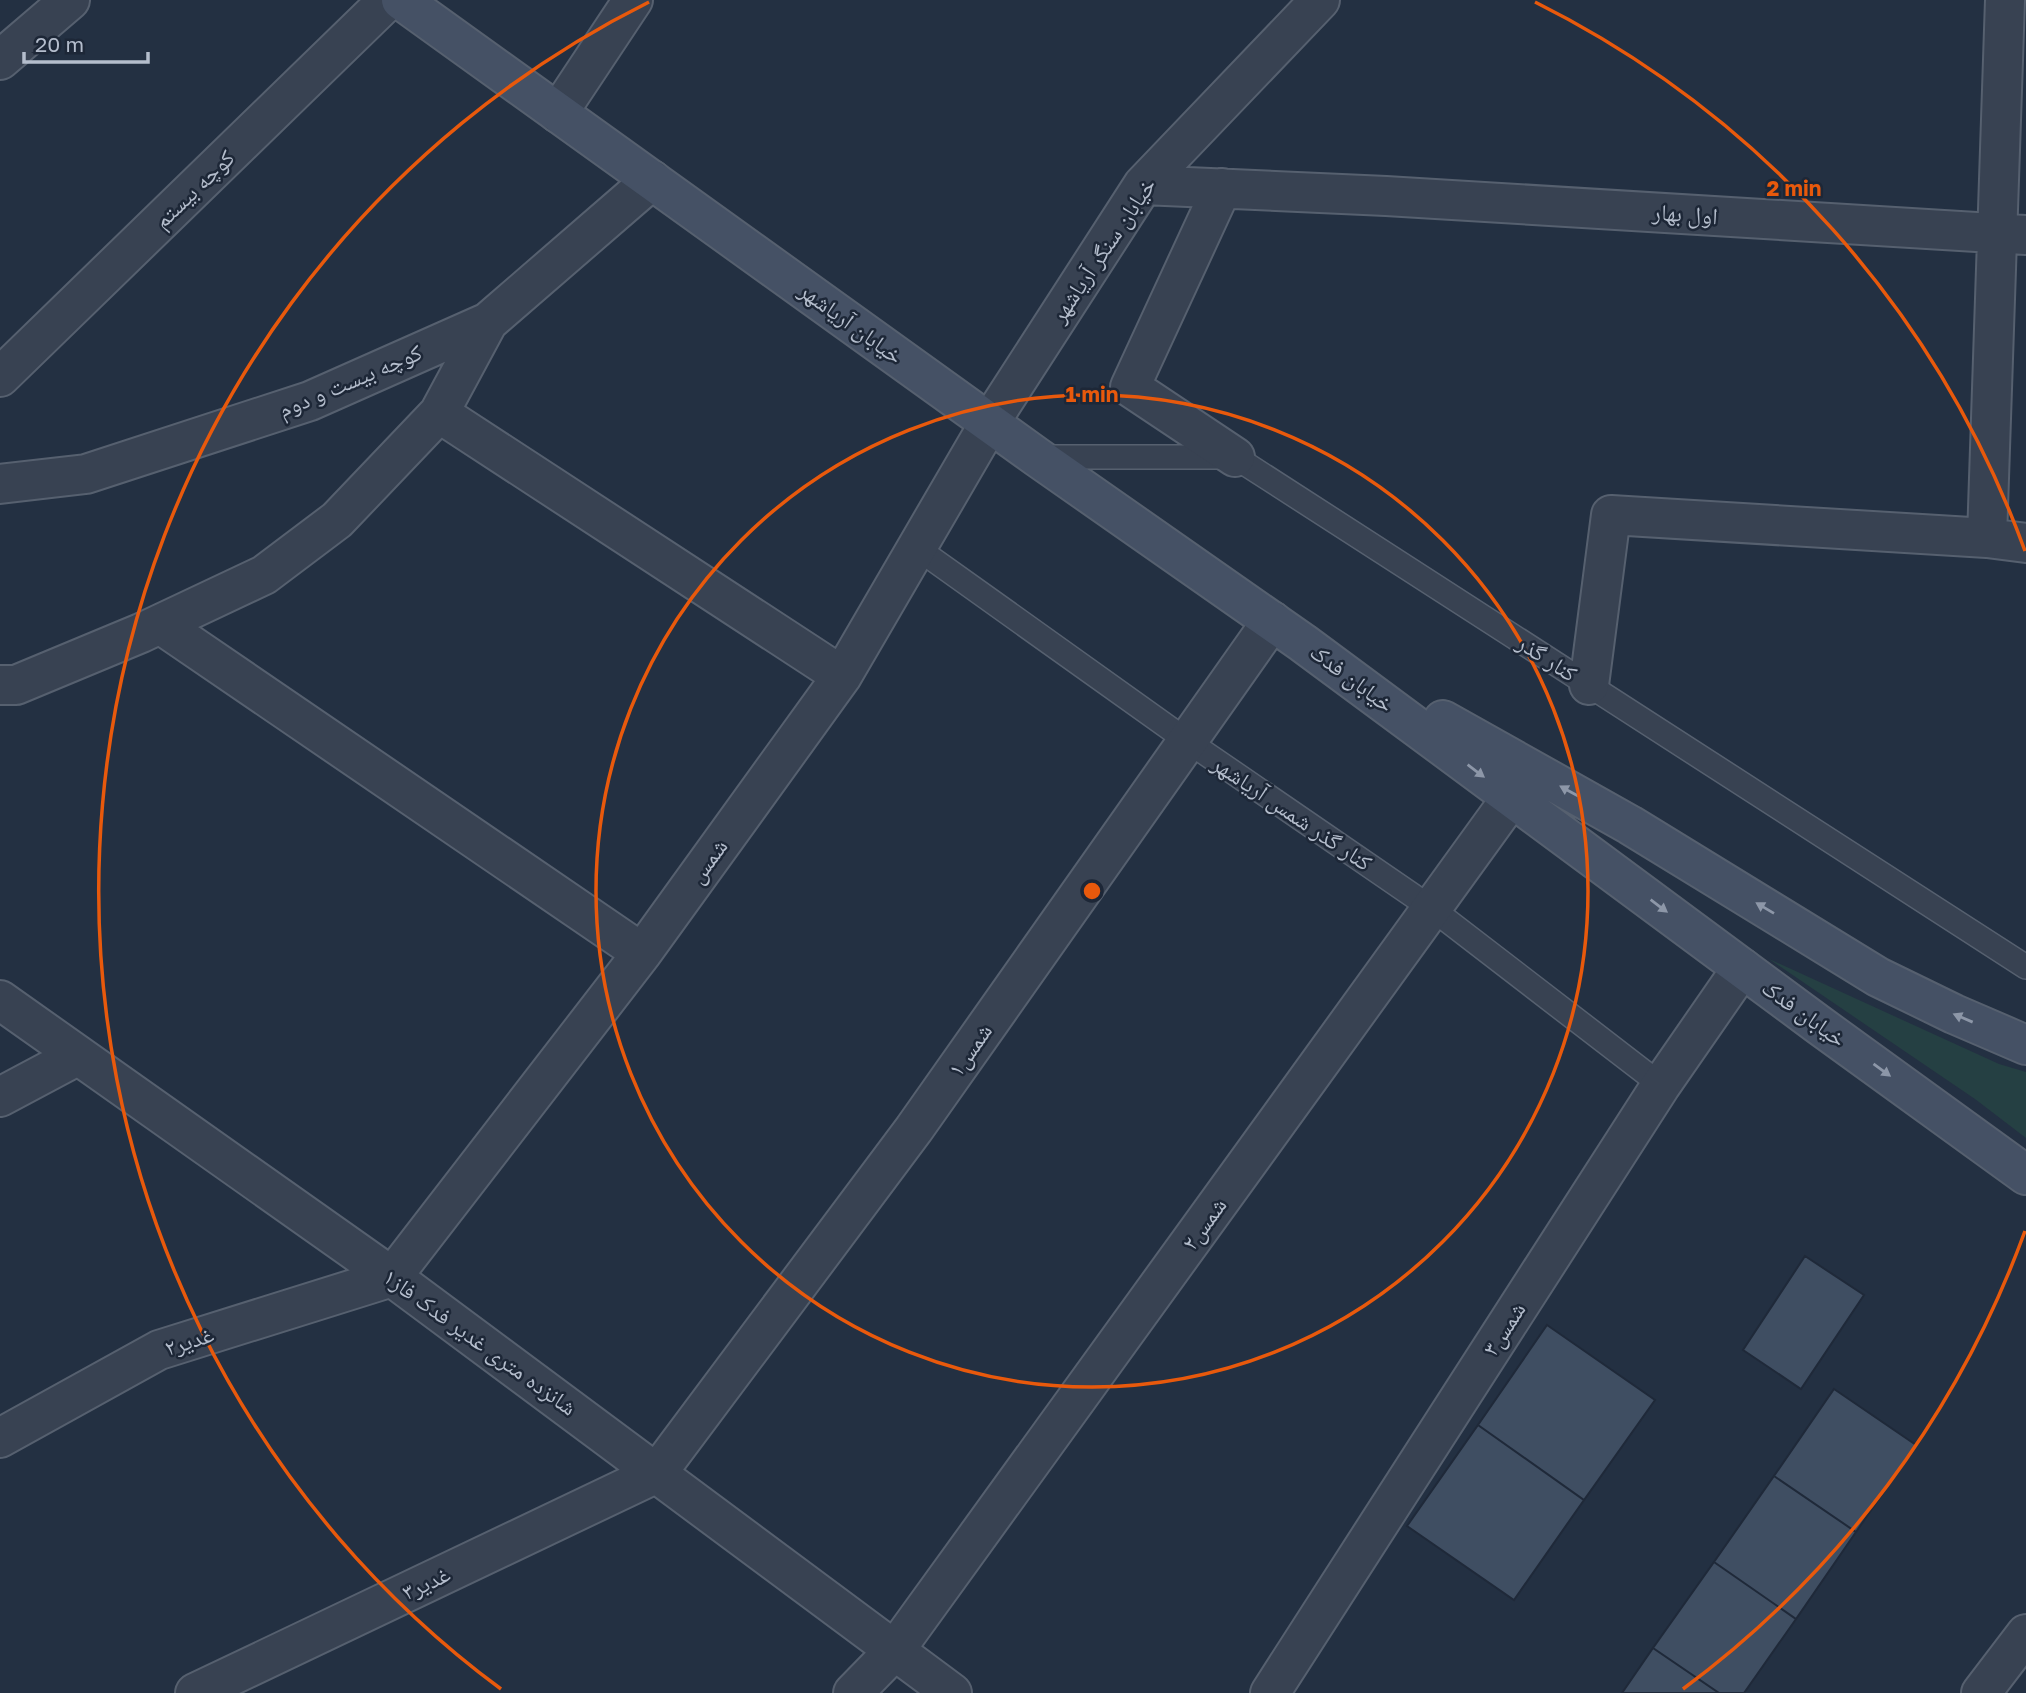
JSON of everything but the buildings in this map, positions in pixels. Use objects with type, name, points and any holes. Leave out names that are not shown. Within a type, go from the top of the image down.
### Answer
[{"type":"main road","name":"خیابان آریاشهر","points":[[401,0],[1037,457],[1303,643]]},
{"type":"main road","name":"خیابان فدک","points":[[1303,643],[2026,1175]]},
{"type":"main road","name":"خیابان فدک","points":[[1303,643],[1629,825],[1878,977],[2026,1045]]},
{"type":"street","points":[[0,60],[70,0]]},
{"type":"street","name":"کوچه بیستم","points":[[0,377],[388,0]]},
{"type":"street","points":[[558,113],[633,0]]},
{"type":"street","name":"خیابان سنگر آریاشهر","points":[[990,422],[1143,185],[1320,0]]},
{"type":"street","points":[[1987,538],[2012,234],[2006,0]]},
{"type":"street","name":"کوچه بیست و دوم","points":[[0,484],[86,474],[310,401],[488,322],[652,180]]},
{"type":"street","name":"اول بهار","points":[[1143,185],[1386,196],[2012,234]]},
{"type":"street","points":[[1222,188],[1130,387],[1235,457]]},
{"type":"street","points":[[0,685],[16,685],[160,624],[264,575],[337,520],[439,413],[488,322]]},
{"type":"street","points":[[439,413],[842,676]]},
{"type":"street","name":"شمس","points":[[392,1277],[642,953],[842,676],[990,422]]},
{"type":"street","points":[[1589,685],[1611,515],[1987,538],[2026,543]]},
{"type":"street","name":"شمس۱","points":[[657,1473],[914,1129],[1272,621]]},
{"type":"street","points":[[160,624],[642,953]]},
{"type":"street","name":"شمس۲","points":[[853,1693],[895,1650],[1512,797]]},
{"type":"street","name":"شمس۳","points":[[1270,1693],[1661,1085],[1742,968]]},
{"type":"street","name":"شانزده متری غدیر فدک فاز۱","points":[[0,1000],[392,1277],[952,1693]]},
{"type":"street","points":[[0,1097],[77,1056]]},
{"type":"street","name":"غدیر۲","points":[[0,1438],[159,1350],[392,1277]]},
{"type":"street","name":"غدیر۳","points":[[195,1693],[657,1473]]},
{"type":"street","points":[[1981,1693],[2026,1634]]},
{"type":"lane","points":[[1037,457],[1235,457]]},
{"type":"lane","name":"کنار گذر","points":[[1235,457],[2026,967]]},
{"type":"lane","name":"کنار گذر شمس آریاشهر","points":[[917,548],[1186,740],[1431,908],[1661,1085]]},
{"type":"green space","points":[[1769,959],[1999,1064],[2026,1072],[2026,1138],[1975,1099]]}]
